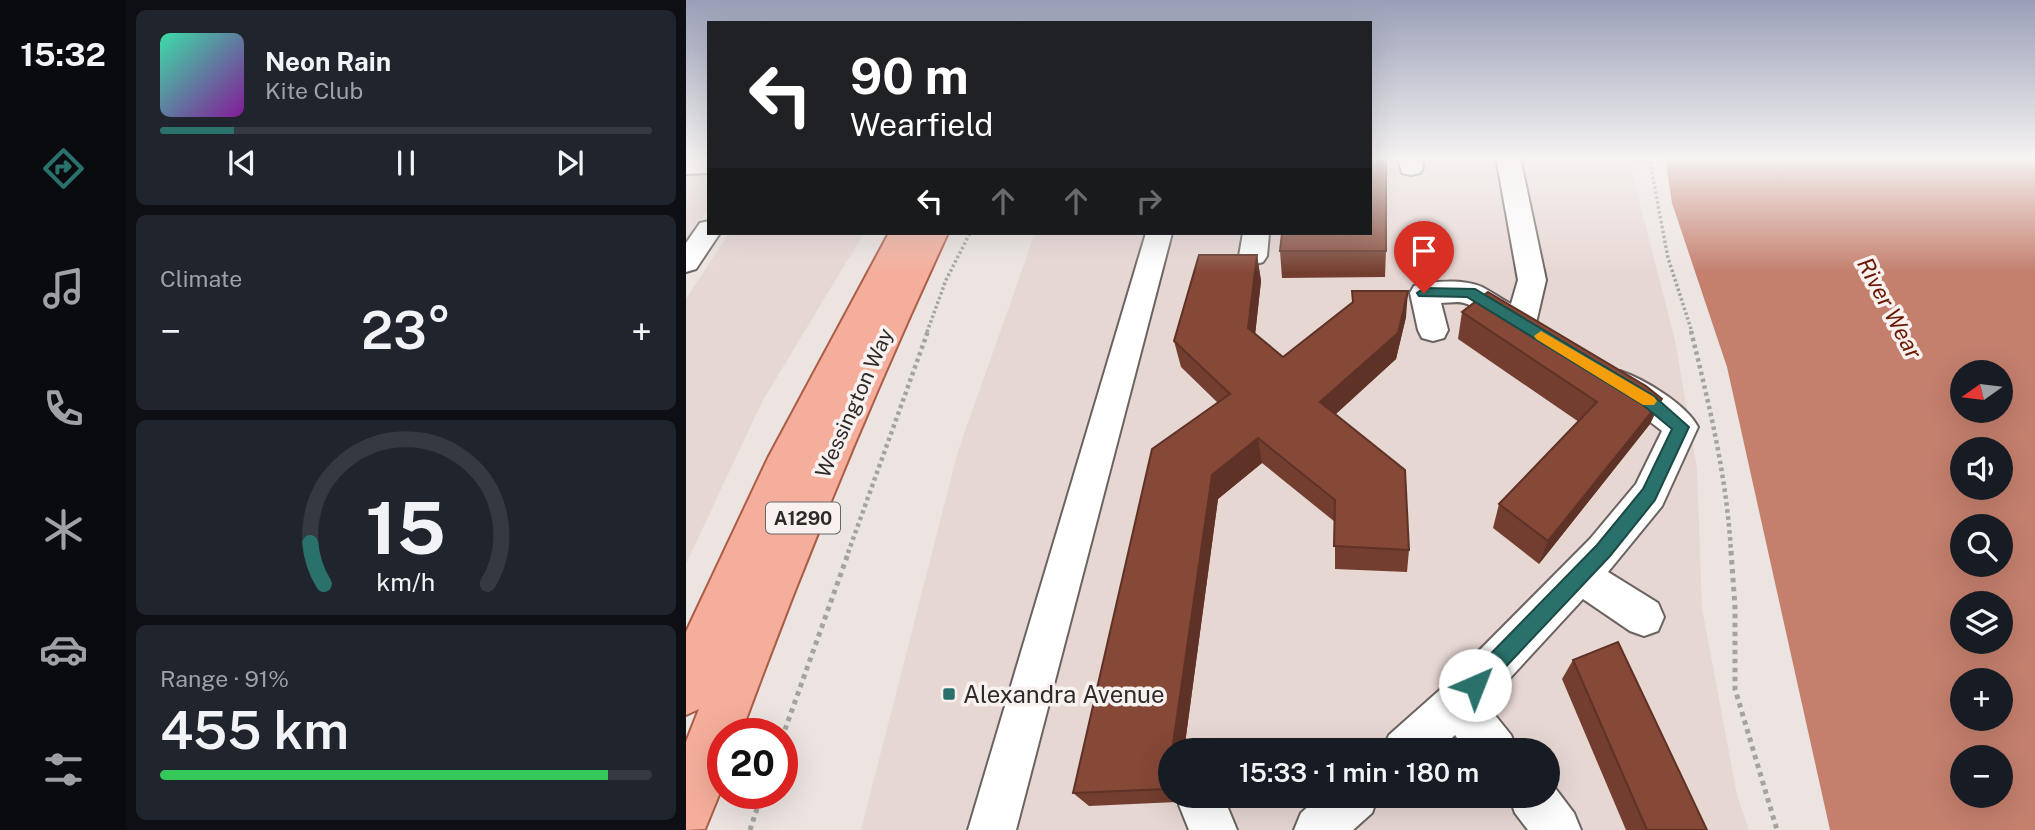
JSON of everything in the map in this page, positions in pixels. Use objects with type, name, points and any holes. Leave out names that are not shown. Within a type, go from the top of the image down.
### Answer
[{"type":"main road","name":"Wessington Way","points":[[686,690],[711,626],[786,463],[903,235]]},
{"type":"main road","name":"Wessington Way","points":[[686,810],[765,605],[873,358],[932,235]]},
{"type":"street","points":[[1516,196],[1532,280],[1521,323]]},
{"type":"street","points":[[686,263],[707,232]]},
{"type":"street","points":[[992,830],[1158,235]]},
{"type":"street","points":[[1433,330],[1424,293],[1470,293],[1553,343]]},
{"type":"street","points":[[1419,738],[1457,703],[1580,575],[1649,495],[1681,427],[1648,400],[1596,369]]},
{"type":"street","points":[[1580,575],[1644,617]]},
{"type":"street","points":[[1457,703],[1485,738]]},
{"type":"street","points":[[1318,830],[1342,808]]},
{"type":"street","points":[[1541,808],[1557,830]]},
{"type":"path","points":[[1656,196],[1668,258],[1688,318],[1713,419],[1730,514],[1735,607],[1735,689],[1777,830]]},
{"type":"path","points":[[789,718],[946,280],[969,235]]},
{"type":"path","points":[[750,830],[757,809]]},
{"type":"shaded area","points":[[686,196],[707,196],[707,211],[686,241]]},
{"type":"shaded area","points":[[1372,196],[1638,196],[1675,340],[1697,468],[1702,608],[1737,795],[1749,830],[861,830],[958,451],[1034,235],[1372,235]]},
{"type":"shaded area","points":[[728,235],[863,235],[762,402],[686,564],[686,299]]},
{"type":"water","name":"River Wear","points":[[1671,196],[2035,196],[2035,830],[1830,830],[1727,367]]},
{"type":"building","points":[[1372,196],[1386,196],[1386,251],[1280,251],[1282,235],[1372,235]]},
{"type":"building","points":[[1199,255],[1257,255],[1248,328],[1283,357],[1353,302],[1352,291],[1408,291],[1398,333],[1320,402],[1405,470],[1409,550],[1334,546],[1335,500],[1258,438],[1212,475],[1174,738],[1158,738],[1158,789],[1073,793],[1152,449],[1230,394],[1174,341]]},
{"type":"building","points":[[1488,292],[1646,386],[1662,399],[1548,541],[1499,504],[1597,402],[1462,312]]},
{"type":"building","points":[[1618,642],[1707,830],[1647,830],[1573,660]]},
{"type":"slow traffic","points":[[1541,336],[1649,401]]},
{"type":"place","name":"Alexandra Avenue","points":[[949,694]]},
{"type":"route","points":[[1424,293],[1470,293],[1648,400],[1681,427],[1649,495],[1603,551],[1475,685]]}]
